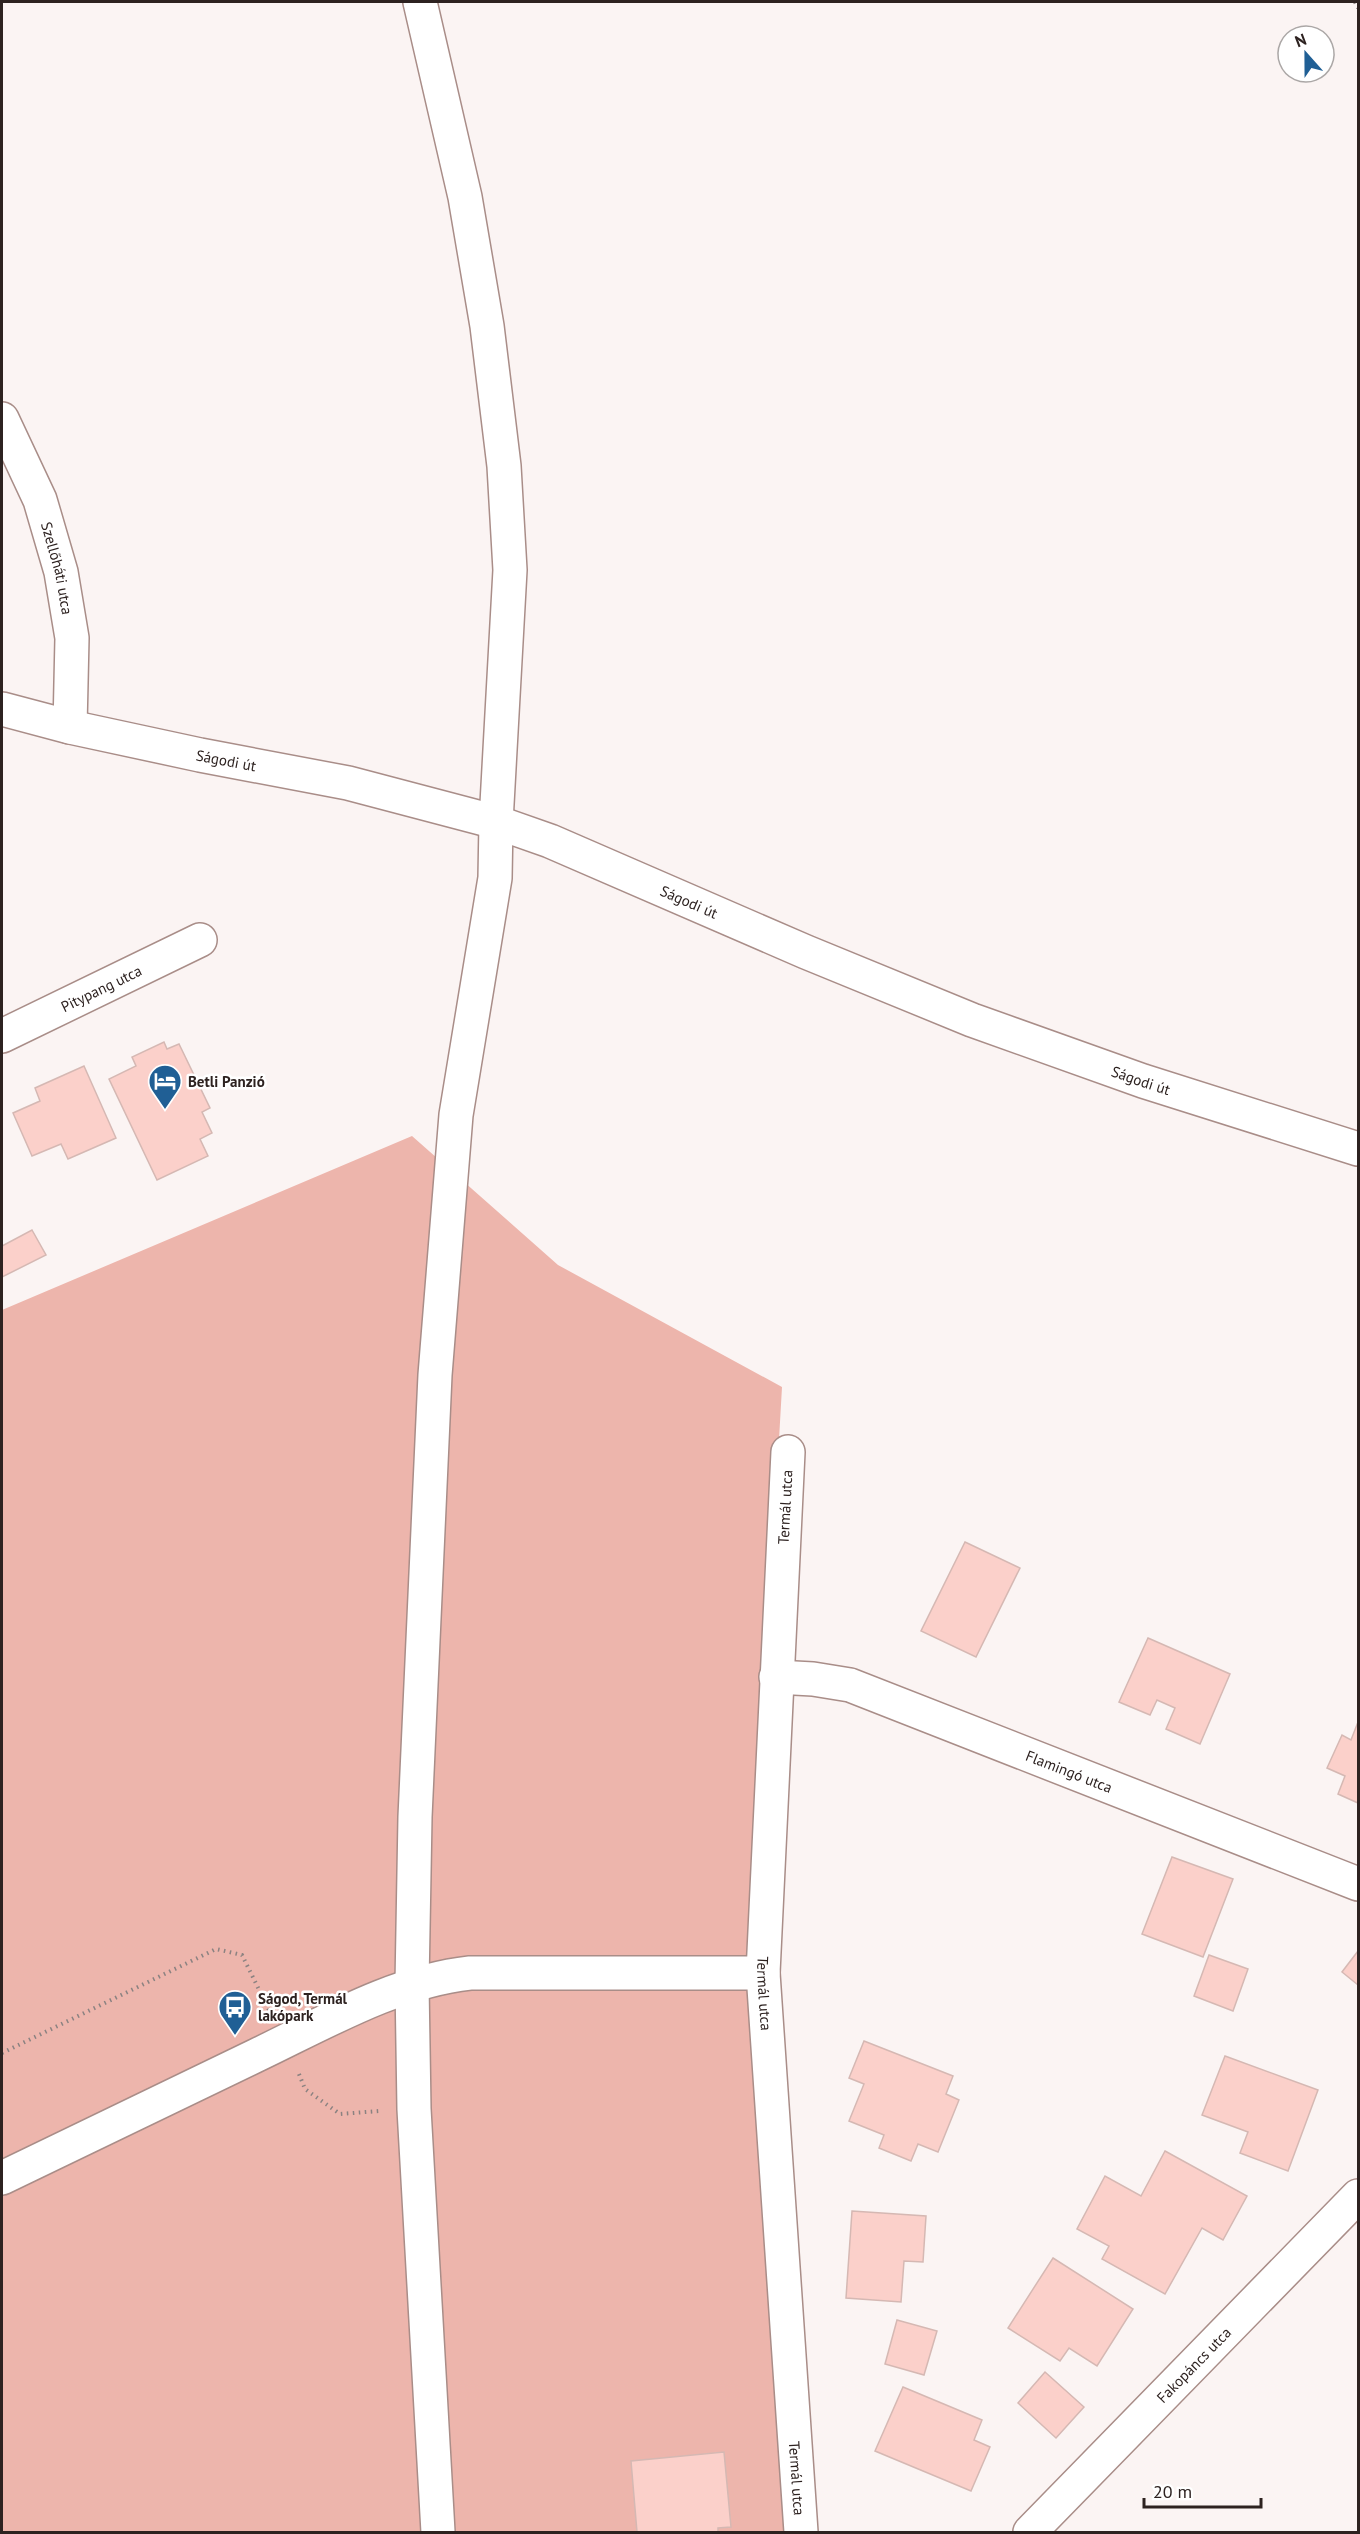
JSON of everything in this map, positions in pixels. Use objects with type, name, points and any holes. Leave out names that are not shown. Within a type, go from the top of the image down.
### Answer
[{"type":"street","points":[[420,2],[465,197],[487,326],[504,466],[510,570],[495,878],[456,1114],[435,1375],[415,1817],[412,1984],[414,2109],[438,2532]]},
{"type":"street","name":"Szellőháti utca","points":[[2,419],[40,500],[60,572],[72,638],[70,727]]},
{"type":"street","name":"Ságodi út","points":[[2,709],[70,727],[200,755],[348,783],[496,822],[550,841],[806,952],[972,1020],[1143,1081],[1359,1149]]},
{"type":"street","name":"Pitypang utca","points":[[2,1036],[200,940]]},
{"type":"street","name":"Termál utca","points":[[788,1452],[763,1973],[801,2532]]},
{"type":"street","name":"Flamingó utca","points":[[776,1677],[813,1679],[850,1685],[1359,1884]]},
{"type":"street","points":[[2,2178],[285,2041],[412,1984],[439,1976],[470,1973],[763,1973]]},
{"type":"street","name":"Fakopáncs utca","points":[[1030,2532],[1359,2196]]},
{"type":"path","points":[[1355,2],[1359,8]]},
{"type":"path","points":[[2,2054],[216,1949],[242,1955],[285,2041],[305,2089],[340,2114],[388,2110]]},
{"type":"shaded area","points":[[412,1136],[558,1265],[782,1387],[750,1949],[798,2532],[2,2532],[2,1310]]},
{"type":"building","name":"Betli Panzió","points":[[164,1042],[167,1049],[179,1044],[210,1108],[202,1112],[212,1133],[200,1139],[208,1156],[157,1180],[109,1079],[136,1066],[132,1057]]},
{"type":"building","points":[[84,1066],[116,1138],[68,1159],[61,1144],[32,1156],[13,1113],[40,1101],[35,1088]]},
{"type":"building","points":[[32,1230],[46,1255],[2,1277],[2,1246]]},
{"type":"building","points":[[965,1542],[1020,1568],[976,1657],[921,1631]]},
{"type":"building","points":[[1148,1638],[1230,1674],[1200,1744],[1166,1729],[1175,1708],[1157,1700],[1150,1715],[1119,1702]]},
{"type":"building","points":[[1358,1722],[1358,1803],[1338,1794],[1345,1776],[1327,1768],[1342,1735],[1351,1740]]},
{"type":"building","points":[[1172,1857],[1233,1879],[1203,1957],[1142,1934]]},
{"type":"building","points":[[1358,1951],[1358,1985],[1342,1972]]},
{"type":"building","points":[[1209,1955],[1248,1969],[1233,2011],[1194,1996]]},
{"type":"building","points":[[864,2041],[953,2076],[946,2094],[959,2100],[938,2152],[918,2144],[911,2161],[879,2148],[884,2135],[849,2121],[864,2084],[849,2078]]},
{"type":"building","points":[[1225,2056],[1318,2090],[1288,2171],[1240,2153],[1248,2132],[1202,2115]]},
{"type":"building","points":[[1165,2151],[1247,2196],[1223,2240],[1202,2228],[1165,2294],[1102,2259],[1109,2246],[1077,2229],[1105,2176],[1141,2196]]},
{"type":"building","points":[[852,2211],[926,2216],[923,2262],[904,2261],[901,2302],[846,2298]]},
{"type":"building","points":[[1053,2258],[1133,2309],[1097,2366],[1069,2348],[1060,2361],[1008,2328]]},
{"type":"building","points":[[897,2320],[937,2331],[924,2375],[885,2364]]},
{"type":"building","points":[[1045,2372],[1084,2407],[1056,2438],[1018,2403]]},
{"type":"building","points":[[903,2387],[982,2420],[974,2440],[990,2447],[971,2491],[875,2451]]},
{"type":"building","points":[[724,2452],[731,2527],[718,2528],[718,2532],[637,2532],[631,2461]]},
{"type":"place","name":"Betli Panzió","points":[[165,1110]]},
{"type":"place","name":"Ságod, Termál lakópark","points":[[235,2036]]}]
